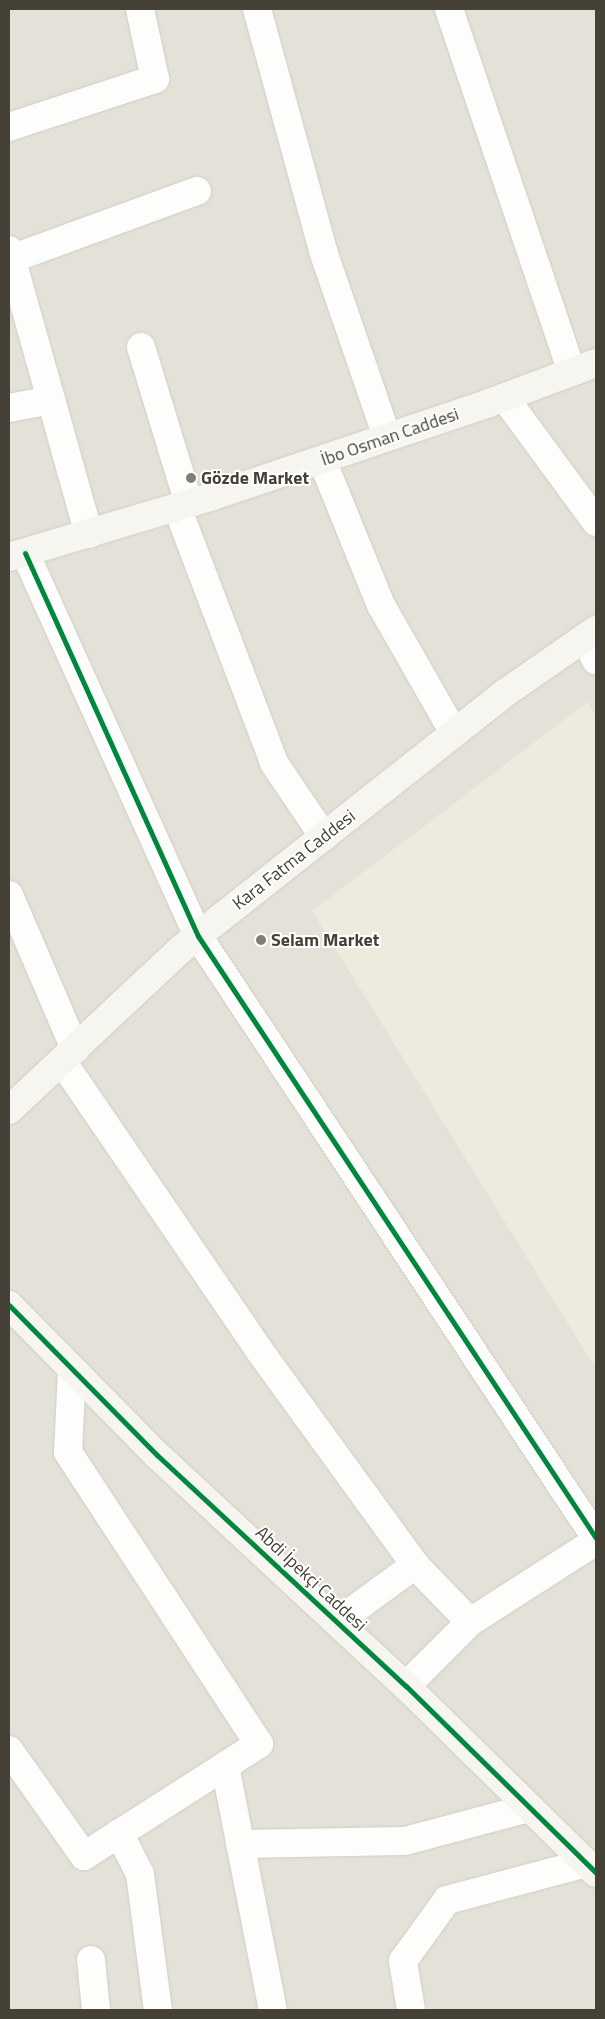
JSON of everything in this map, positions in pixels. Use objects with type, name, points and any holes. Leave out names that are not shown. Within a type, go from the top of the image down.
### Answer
[{"type":"street","points":[[9,127],[155,79],[140,9]]},
{"type":"street","points":[[257,9],[323,251],[388,438]]},
{"type":"street","points":[[450,9],[584,367]]},
{"type":"street","points":[[89,534],[10,255],[197,190]]},
{"type":"street","points":[[141,347],[183,505],[274,763],[324,837]]},
{"type":"street","name":"İbo Osman Caddesi","points":[[17,555],[183,505],[322,460],[504,398],[584,367]]},
{"type":"street","points":[[504,398],[596,522]]},
{"type":"street","points":[[9,408],[51,400]]},
{"type":"street","points":[[322,460],[381,606],[454,733]]},
{"type":"street","points":[[17,555],[198,936],[596,1539],[470,1622],[406,1686]]},
{"type":"street","name":"Kara Fatma Caddesi","points":[[9,1110],[198,936],[454,733],[592,643]]},
{"type":"street","points":[[9,896],[69,1055],[259,1350],[415,1565],[470,1622]]},
{"type":"street","name":"Abdi İpekçi Caddesi","points":[[9,1304],[157,1455],[406,1686],[591,1868]]},
{"type":"street","points":[[9,1750],[84,1856],[259,1744],[68,1452],[72,1369]]},
{"type":"street","points":[[337,1622],[415,1565]]},
{"type":"street","points":[[225,1766],[273,2010]]},
{"type":"street","points":[[240,1844],[406,1841],[529,1808]]},
{"type":"street","points":[[119,1833],[140,1874],[158,2010]]},
{"type":"street","points":[[411,2010],[403,1961],[446,1900],[591,1868]]},
{"type":"street","points":[[91,1960],[96,2010]]},
{"type":"shaded area","points":[[9,9],[596,9],[596,2010],[9,2010]]},
{"type":"shaded area","points":[[588,702],[596,717],[596,1369],[312,911]]},
{"type":"cycle path","points":[[25,553],[198,936],[596,1538]]},
{"type":"cycle path","points":[[9,1305],[157,1455],[406,1686],[596,1873]]},
{"type":"place","name":"Gözde Market","points":[[191,478]]},
{"type":"place","name":"Selam Market","points":[[261,940]]}]
